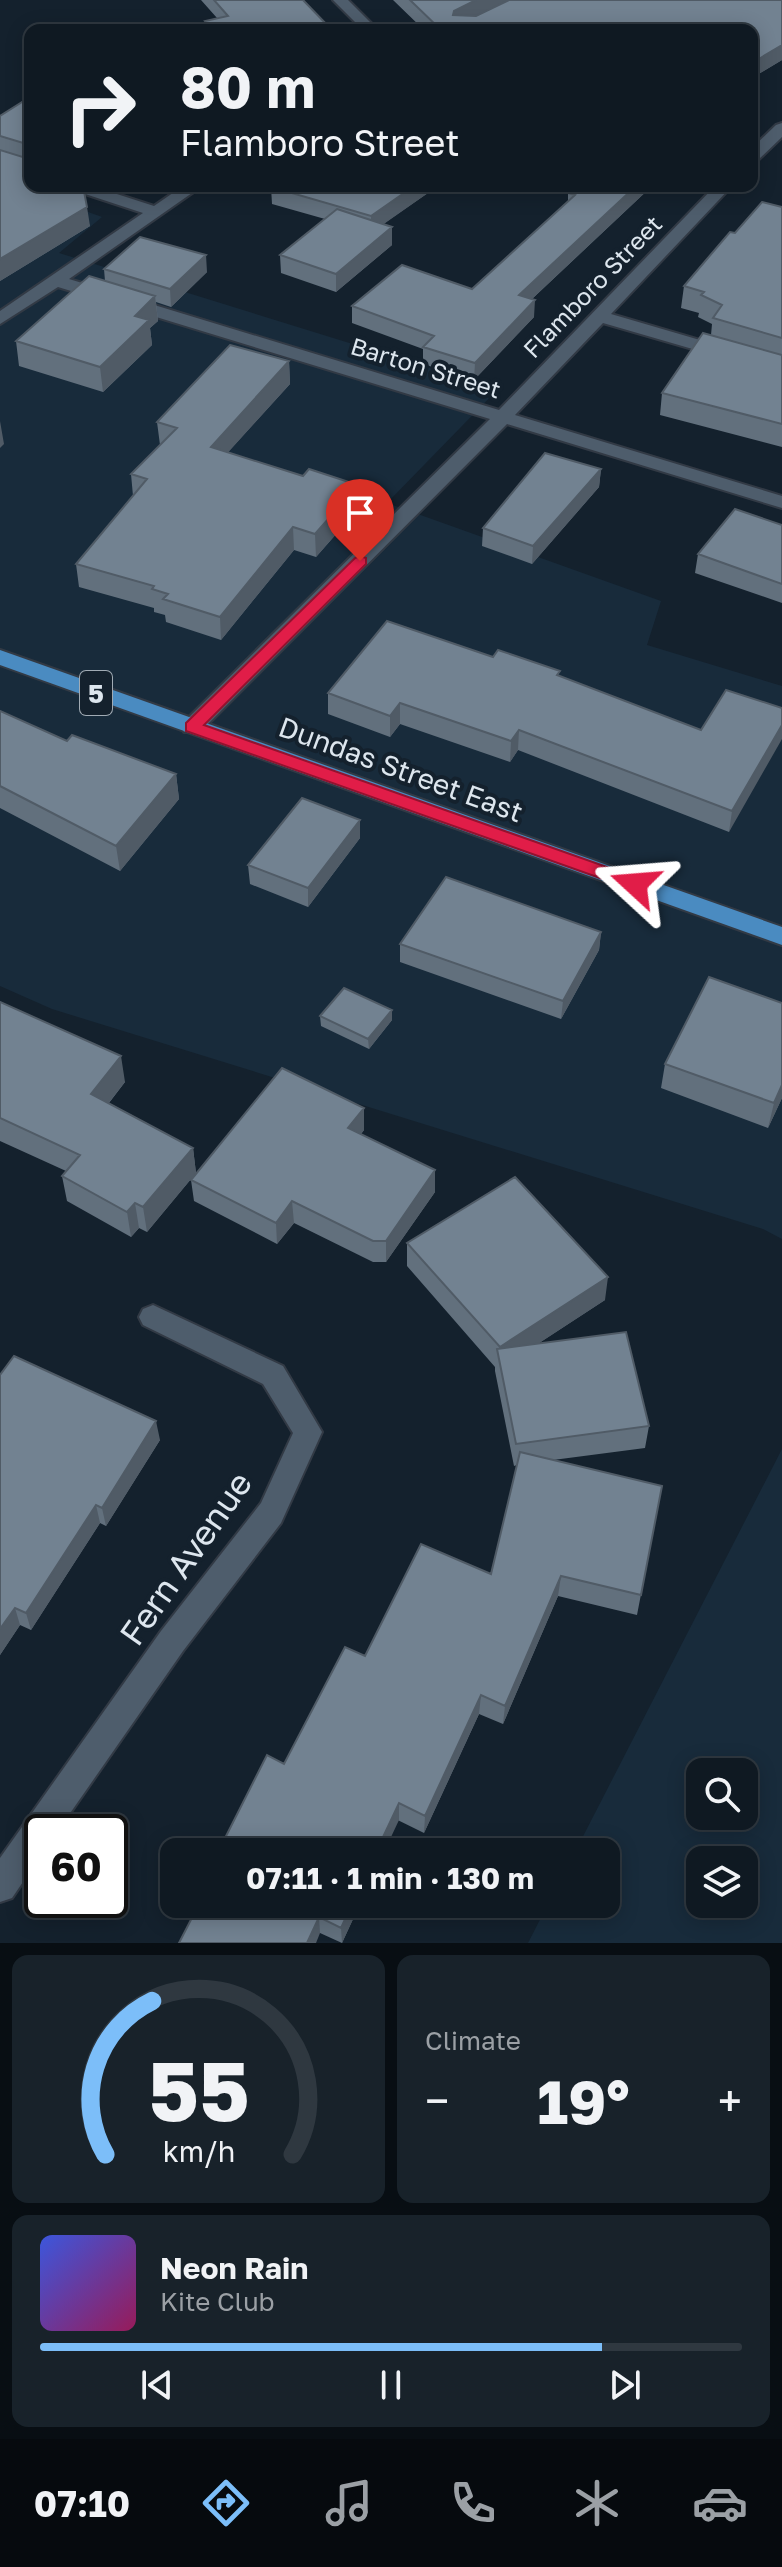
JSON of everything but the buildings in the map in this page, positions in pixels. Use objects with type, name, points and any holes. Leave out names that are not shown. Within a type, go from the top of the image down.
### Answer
[{"type":"main road","name":"Dundas Street East","points":[[0,657],[782,936]]},
{"type":"street","points":[[340,0],[365,24]]},
{"type":"street","points":[[758,151],[782,128]]},
{"type":"street","points":[[94,192],[155,212]]},
{"type":"street","points":[[0,319],[185,192]]},
{"type":"street","name":"Flamboro Street","points":[[192,727],[503,417],[718,192]]},
{"type":"street","name":"Barton Street","points":[[54,280],[782,502]]},
{"type":"street","points":[[599,316],[782,370]]},
{"type":"street","name":"Fern Avenue","points":[[0,1886],[172,1641],[271,1513],[308,1432],[273,1375],[153,1317]]},
{"type":"shaded area","points":[[0,180],[24,189],[24,192],[33,192],[102,217],[59,253],[498,389],[387,503],[661,601],[647,645],[782,686],[782,1239],[763,1229],[52,1009],[0,986]]},
{"type":"shaded area","points":[[782,1449],[782,1943],[528,1943],[541,1918],[620,1918],[620,1838],[582,1838]]},
{"type":"route","points":[[360,561],[192,727],[635,884]]}]
